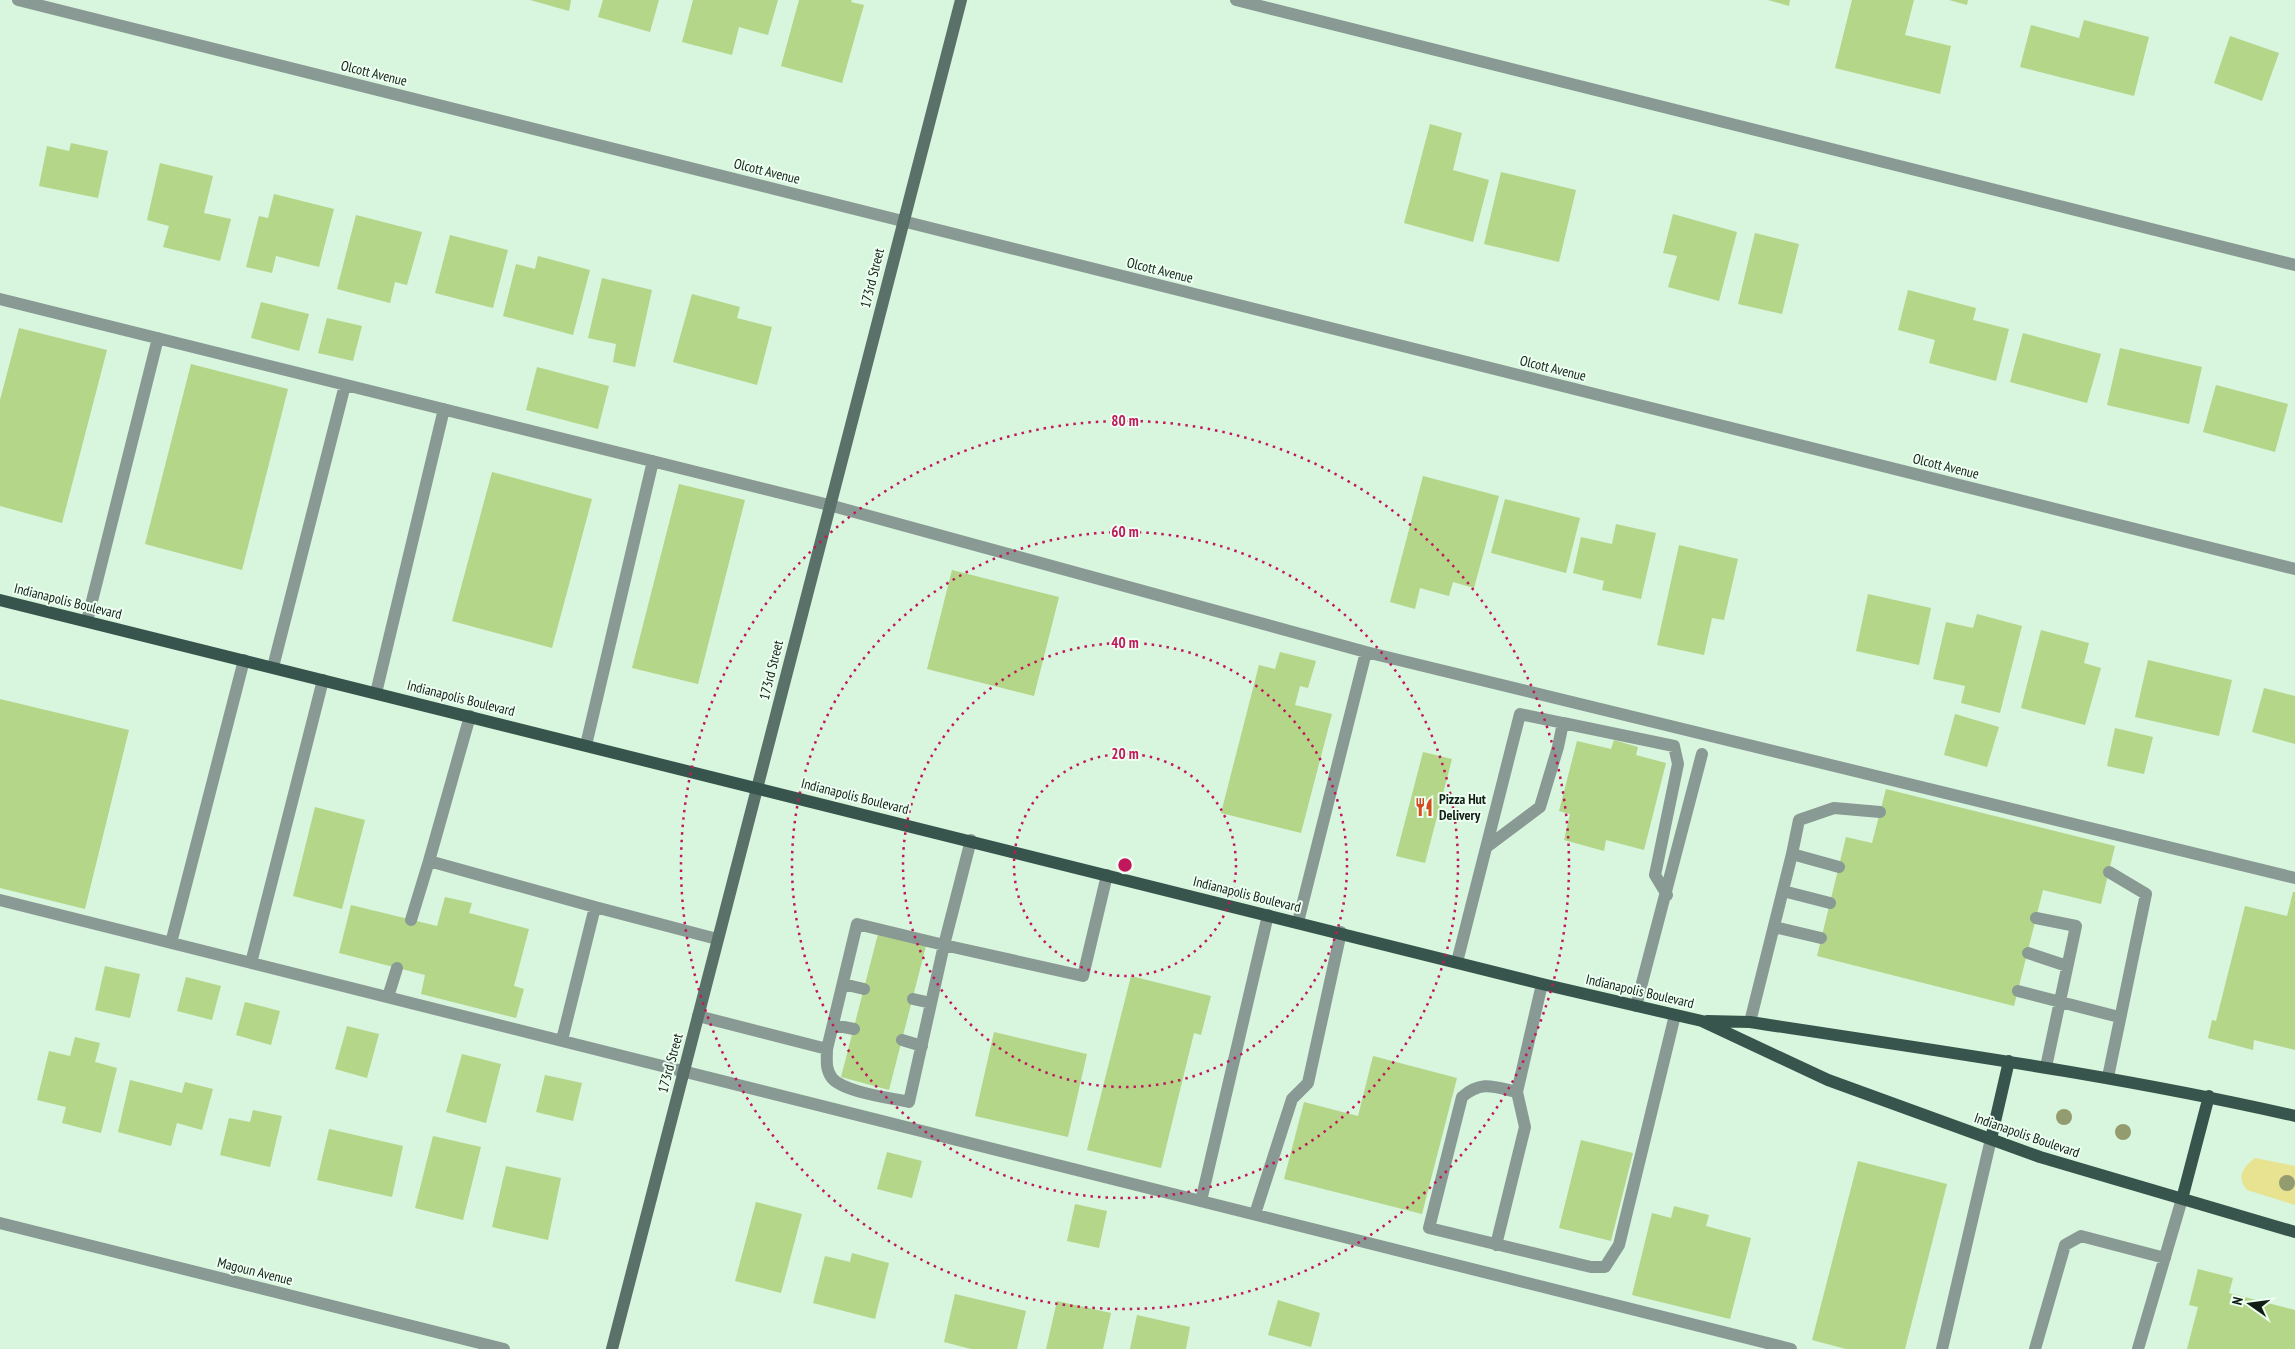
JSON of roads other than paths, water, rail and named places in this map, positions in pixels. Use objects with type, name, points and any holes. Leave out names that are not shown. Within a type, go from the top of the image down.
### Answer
[{"type":"main road","name":"Indianapolis Boulevard","points":[[0,600],[1341,932],[1542,984],[1675,1015],[1702,1021],[1750,1022],[2046,1067],[2293,1112]]},
{"type":"main road","name":"Indianapolis Boulevard","points":[[1702,1021],[1828,1080],[1991,1140],[2040,1157],[2295,1232]]},
{"type":"main road","points":[[1991,1140],[2010,1062]]},
{"type":"main road","points":[[2182,1199],[2209,1096]]},
{"type":"street","name":"Olcott Avenue","points":[[18,0],[2295,569]]},
{"type":"street","name":"173rd Street","points":[[612,1349],[961,0]]},
{"type":"street","points":[[1236,0],[2295,265]]},
{"type":"street","points":[[0,300],[829,505],[1366,652],[2295,878]]},
{"type":"street","points":[[87,621],[158,338]]},
{"type":"street","points":[[273,667],[345,385]]},
{"type":"street","points":[[376,693],[444,409]]},
{"type":"street","points":[[586,745],[653,461]]},
{"type":"street","points":[[1298,922],[1366,652]]},
{"type":"street","points":[[171,943],[244,660]]},
{"type":"street","points":[[251,963],[323,680]]},
{"type":"street","points":[[1457,962],[1520,714],[1674,746],[1678,764],[1655,875],[1667,895]]},
{"type":"street","points":[[411,920],[470,716]]},
{"type":"street","points":[[1488,846],[1540,807],[1558,747],[1562,723]]},
{"type":"street","points":[[1636,1006],[1667,895],[1702,754]]},
{"type":"street","points":[[1750,1022],[1799,820],[1834,808],[1880,812]]},
{"type":"street","points":[[970,840],[944,945],[909,1102],[842,1086],[832,1078],[826,1066],[827,1049],[858,924],[944,945],[1083,976],[1107,875]]},
{"type":"street","points":[[1792,854],[1839,867]]},
{"type":"street","points":[[429,861],[717,939]]},
{"type":"street","points":[[2108,1077],[2146,894],[2109,872]]},
{"type":"street","points":[[1783,891],[1830,903]]},
{"type":"street","points":[[0,900],[1791,1349]]},
{"type":"street","points":[[562,1040],[595,907]]},
{"type":"street","points":[[1202,1201],[1268,915]]},
{"type":"street","points":[[2036,918],[2076,926],[2046,1067]]},
{"type":"street","points":[[1774,927],[1821,938]]},
{"type":"street","points":[[1255,1214],[1292,1099],[1308,1084],[1341,932]]},
{"type":"street","points":[[2028,953],[2067,966]]},
{"type":"street","points":[[388,997],[397,968]]},
{"type":"street","points":[[843,984],[864,989]]},
{"type":"street","points":[[1496,1244],[1525,1127],[1517,1092],[1542,984]]},
{"type":"street","points":[[2018,991],[2119,1017]]},
{"type":"street","points":[[912,999],[931,1003]]},
{"type":"street","points":[[1517,1092],[1485,1085],[1472,1089],[1462,1097],[1429,1228],[1591,1267],[1605,1267],[1618,1246],[1675,1015]]},
{"type":"street","points":[[698,1016],[827,1049]]},
{"type":"street","points":[[833,1025],[854,1029]]},
{"type":"street","points":[[902,1040],[922,1046]]},
{"type":"street","points":[[1942,1349],[1991,1140]]},
{"type":"street","points":[[2138,1349],[2182,1199]]},
{"type":"street","name":"Magoun Avenue","points":[[0,1223],[504,1349]]},
{"type":"street","points":[[2035,1349],[2065,1245],[2081,1236],[2165,1258]]},
{"type":"place","name":"Pizza Hut Delivery","points":[[1424,807]]}]
